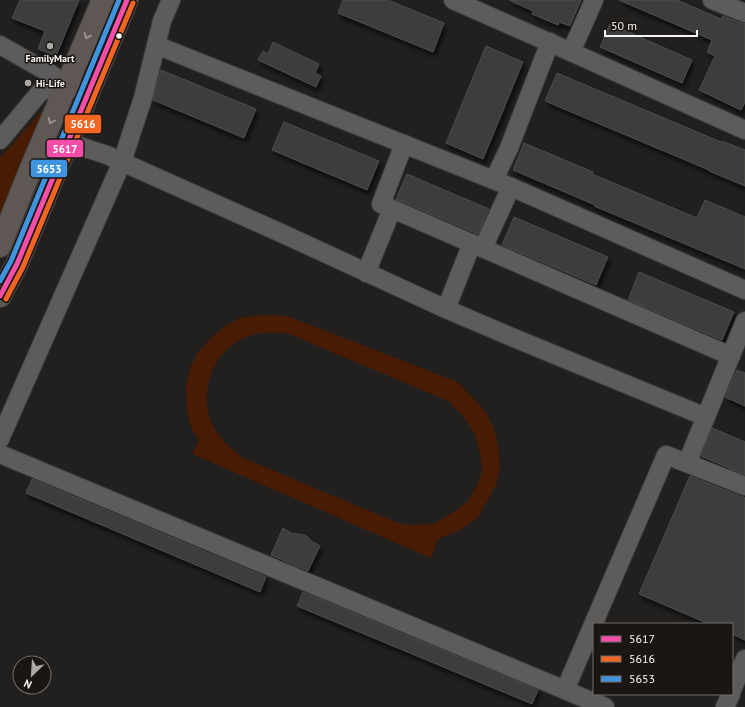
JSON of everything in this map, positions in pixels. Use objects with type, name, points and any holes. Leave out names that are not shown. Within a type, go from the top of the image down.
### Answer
[{"type":"main road","points":[[0,246],[102,0]]},
{"type":"main road","points":[[0,296],[17,264],[127,0]]},
{"type":"lane","points":[[0,439],[122,162],[143,98],[162,21],[171,0]]},
{"type":"lane","points":[[453,0],[745,130]]},
{"type":"lane","points":[[571,52],[594,0]]},
{"type":"lane","points":[[712,0],[745,13]]},
{"type":"lane","points":[[494,180],[509,148],[550,42]]},
{"type":"lane","points":[[156,44],[511,187],[745,290]]},
{"type":"lane","points":[[0,45],[51,74],[66,85],[88,93]]},
{"type":"lane","points":[[0,140],[42,91],[66,85]]},
{"type":"lane","points":[[67,142],[107,155],[446,309],[706,417]]},
{"type":"lane","points":[[404,144],[381,204],[731,356]]},
{"type":"lane","points":[[446,309],[478,246],[511,187]]},
{"type":"lane","points":[[366,273],[392,209]]},
{"type":"lane","points":[[687,463],[745,321]]},
{"type":"lane","points":[[0,454],[605,707]]},
{"type":"lane","points":[[594,623],[666,455],[745,486]]},
{"type":"lane","points":[[565,690],[593,625]]},
{"type":"lane","points":[[736,688],[745,659]]},
{"type":"lane","points":[[725,707],[732,695]]},
{"type":"shaded area","points":[[48,104],[0,219],[0,158]]},
{"type":"shaded area","points":[[264,315],[287,316],[458,382],[484,410],[493,426],[498,445],[500,466],[496,485],[478,517],[460,530],[438,539],[431,558],[192,454],[199,440],[191,428],[187,410],[186,384],[191,366],[197,354],[211,338],[224,327],[240,318]],"holes":[[[260,333],[287,333],[448,401],[463,416],[475,434],[480,454],[482,471],[477,486],[467,502],[433,524],[412,525],[398,523],[241,457],[230,447],[220,436],[210,421],[207,396],[212,370],[220,357],[230,347],[245,338]]]},
{"type":"building","points":[[20,0],[79,0],[56,56],[38,49],[45,31],[12,18]]},
{"type":"building","points":[[343,0],[388,0],[444,23],[433,52],[338,13]]},
{"type":"building","points":[[509,0],[581,0],[570,26],[559,22],[558,25],[532,14],[533,11]]},
{"type":"building","points":[[619,0],[677,0],[721,19],[723,16],[741,23],[745,23],[745,102],[741,110],[699,90],[715,56],[707,52],[712,40]]},
{"type":"building","points":[[610,24],[692,60],[682,83],[600,47]]},
{"type":"building","points":[[273,42],[319,64],[315,73],[321,76],[316,87],[258,60],[263,51],[268,54]]},
{"type":"building","points":[[486,46],[523,62],[483,159],[446,143]]},
{"type":"building","points":[[161,70],[256,109],[244,138],[153,100]]},
{"type":"building","points":[[557,73],[721,142],[722,141],[745,150],[745,186],[545,101]]},
{"type":"building","points":[[284,122],[379,161],[367,190],[272,150]]},
{"type":"building","points":[[524,143],[593,172],[592,174],[697,218],[705,200],[745,217],[745,269],[594,206],[595,205],[513,170]]},
{"type":"building","points":[[407,174],[489,209],[478,234],[396,199]]},
{"type":"building","points":[[514,217],[608,257],[596,285],[502,245]]},
{"type":"building","points":[[639,272],[734,312],[722,340],[628,300]]},
{"type":"building","points":[[737,370],[745,373],[745,406],[725,397]]},
{"type":"building","points":[[712,428],[745,442],[745,475],[701,456]]},
{"type":"building","points":[[690,476],[745,498],[745,640],[733,634],[733,623],[707,623],[639,594]]},
{"type":"building","points":[[32,479],[266,577],[260,592],[26,493]]},
{"type":"building","points":[[283,528],[291,533],[304,535],[320,546],[308,571],[271,555]]},
{"type":"building","points":[[303,592],[538,690],[532,704],[297,606]]},
{"type":"transit line","name":"5653","points":[[0,281],[11,261],[119,0]]},
{"type":"transit line","name":"5617","points":[[0,296],[17,264],[127,0]]},
{"type":"transit line","name":"5616","points":[[6,299],[23,267],[133,3]]},
{"type":"place","name":"FamilyMart","points":[[50,46]]},
{"type":"place","name":"Hi-Life","points":[[28,83]]}]
